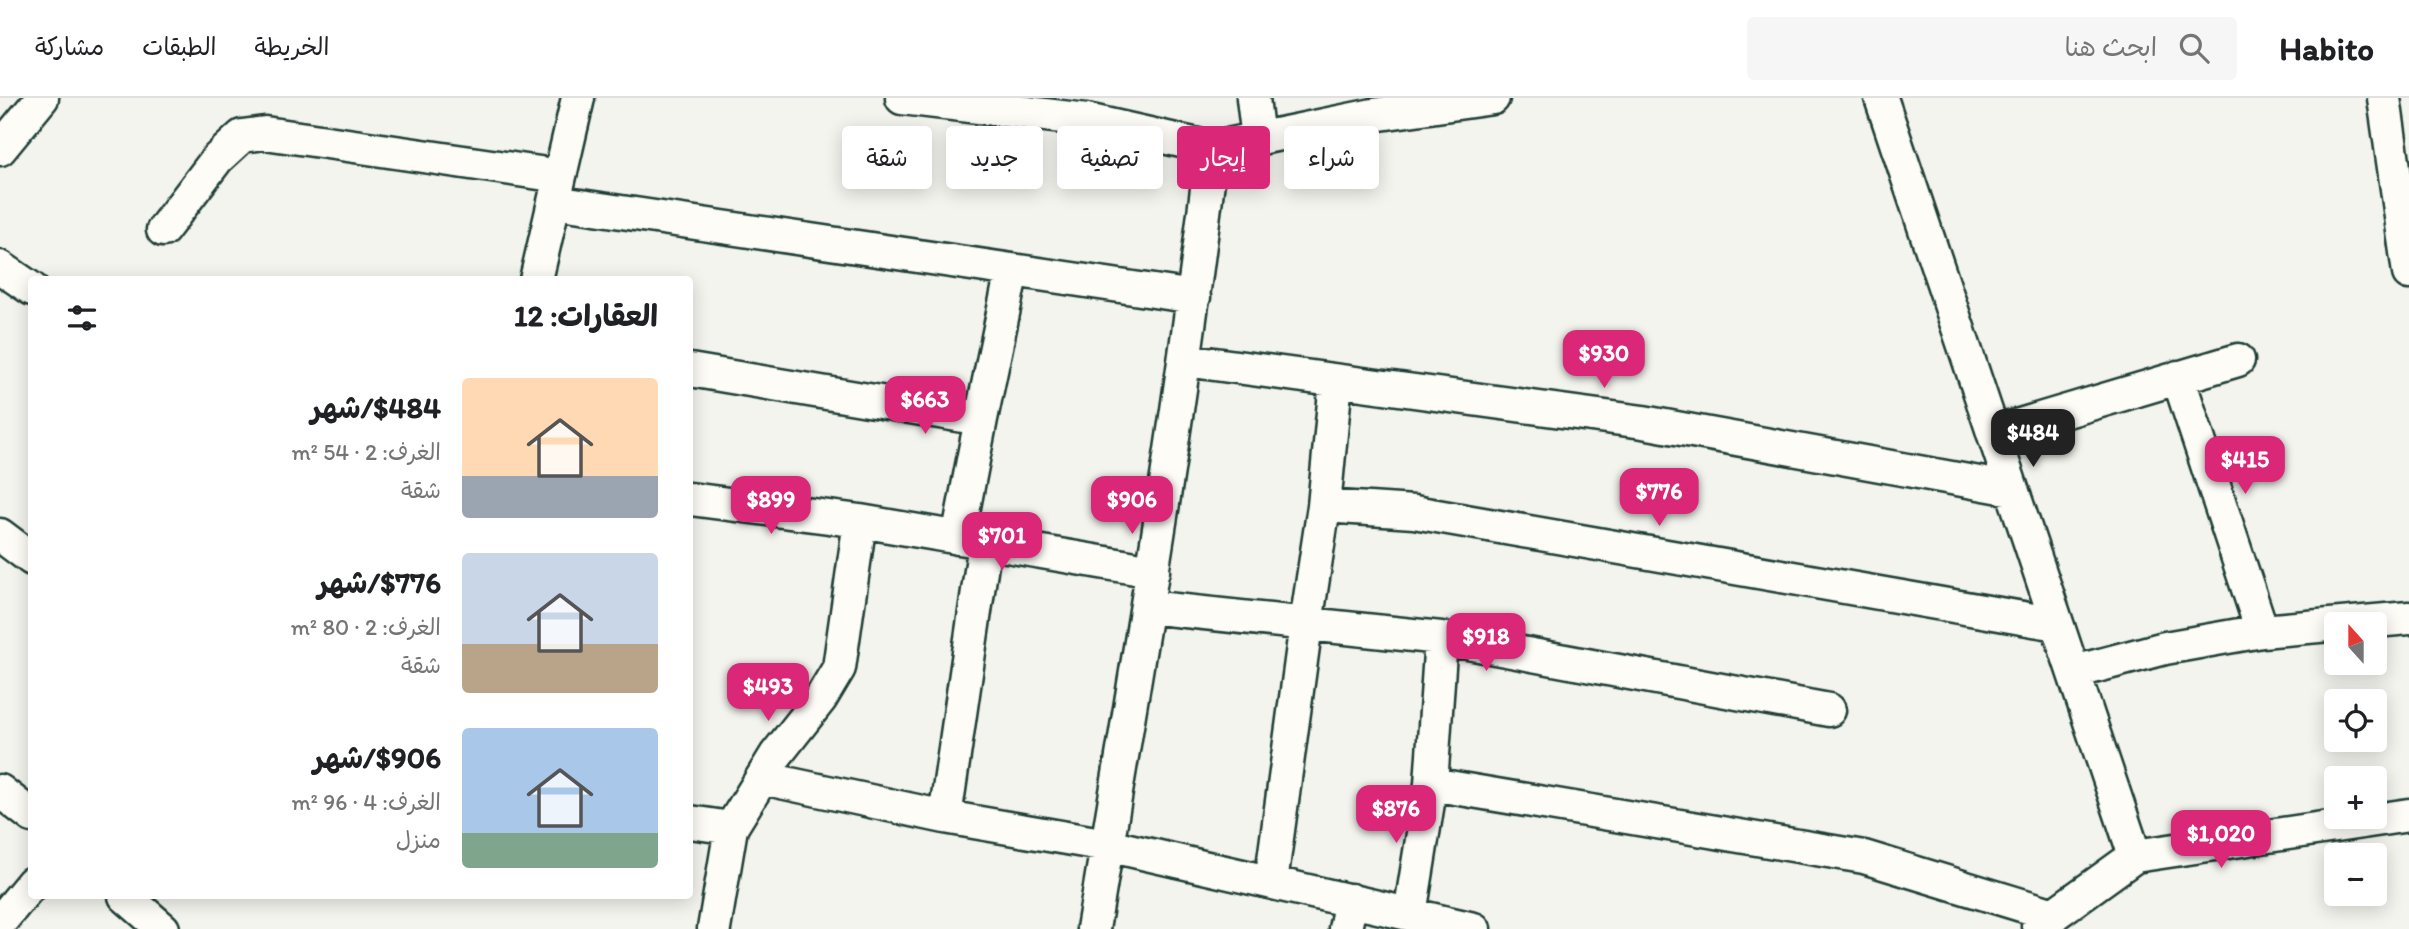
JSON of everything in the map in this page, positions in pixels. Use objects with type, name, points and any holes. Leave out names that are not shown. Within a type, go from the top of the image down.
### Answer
[{"type":"street","points":[[0,149],[42,98]]},
{"type":"street","points":[[537,276],[578,98]]},
{"type":"street","points":[[902,98],[1085,109],[1177,137]]},
{"type":"street","points":[[1252,98],[1256,126]]},
{"type":"street","points":[[1270,136],[1373,115],[1493,98]]},
{"type":"street","points":[[1881,98],[2135,856]]},
{"type":"street","points":[[2384,98],[2406,231],[2409,273]]},
{"type":"street","points":[[163,230],[217,159],[242,136],[265,133],[557,189],[1012,270],[1194,298]]},
{"type":"street","points":[[1093,929],[1153,571],[1194,298],[1207,189]]},
{"type":"street","points":[[0,267],[28,286]]},
{"type":"street","points":[[945,817],[981,419],[1012,270]]},
{"type":"street","points":[[1185,360],[1643,422],[2012,489]]},
{"type":"street","points":[[1993,433],[2238,360]]},
{"type":"street","points":[[693,371],[981,419]]},
{"type":"street","points":[[2178,377],[2262,631]]},
{"type":"street","points":[[1271,882],[1324,506],[1336,381]]},
{"type":"street","points":[[693,499],[860,522],[1153,571]]},
{"type":"street","points":[[1324,506],[1415,512],[2057,624]]},
{"type":"street","points":[[714,929],[731,828],[762,778],[821,698],[839,668],[860,522]]},
{"type":"street","points":[[0,535],[28,556]]},
{"type":"street","points":[[1147,607],[1441,638],[1829,710]]},
{"type":"street","points":[[2074,673],[2165,648],[2262,631],[2409,618]]},
{"type":"street","points":[[1410,914],[1431,784],[1441,638]]},
{"type":"street","points":[[762,778],[945,817],[1107,845],[1271,882],[1348,915],[1410,914],[1474,929]]},
{"type":"street","points":[[1431,784],[1864,857],[2044,922],[2135,856],[2409,815]]},
{"type":"street","points":[[0,791],[28,813]]},
{"type":"street","points":[[693,822],[731,828]]},
{"type":"street","points":[[0,922],[28,888]]},
{"type":"street","points":[[128,899],[163,929]]}]
